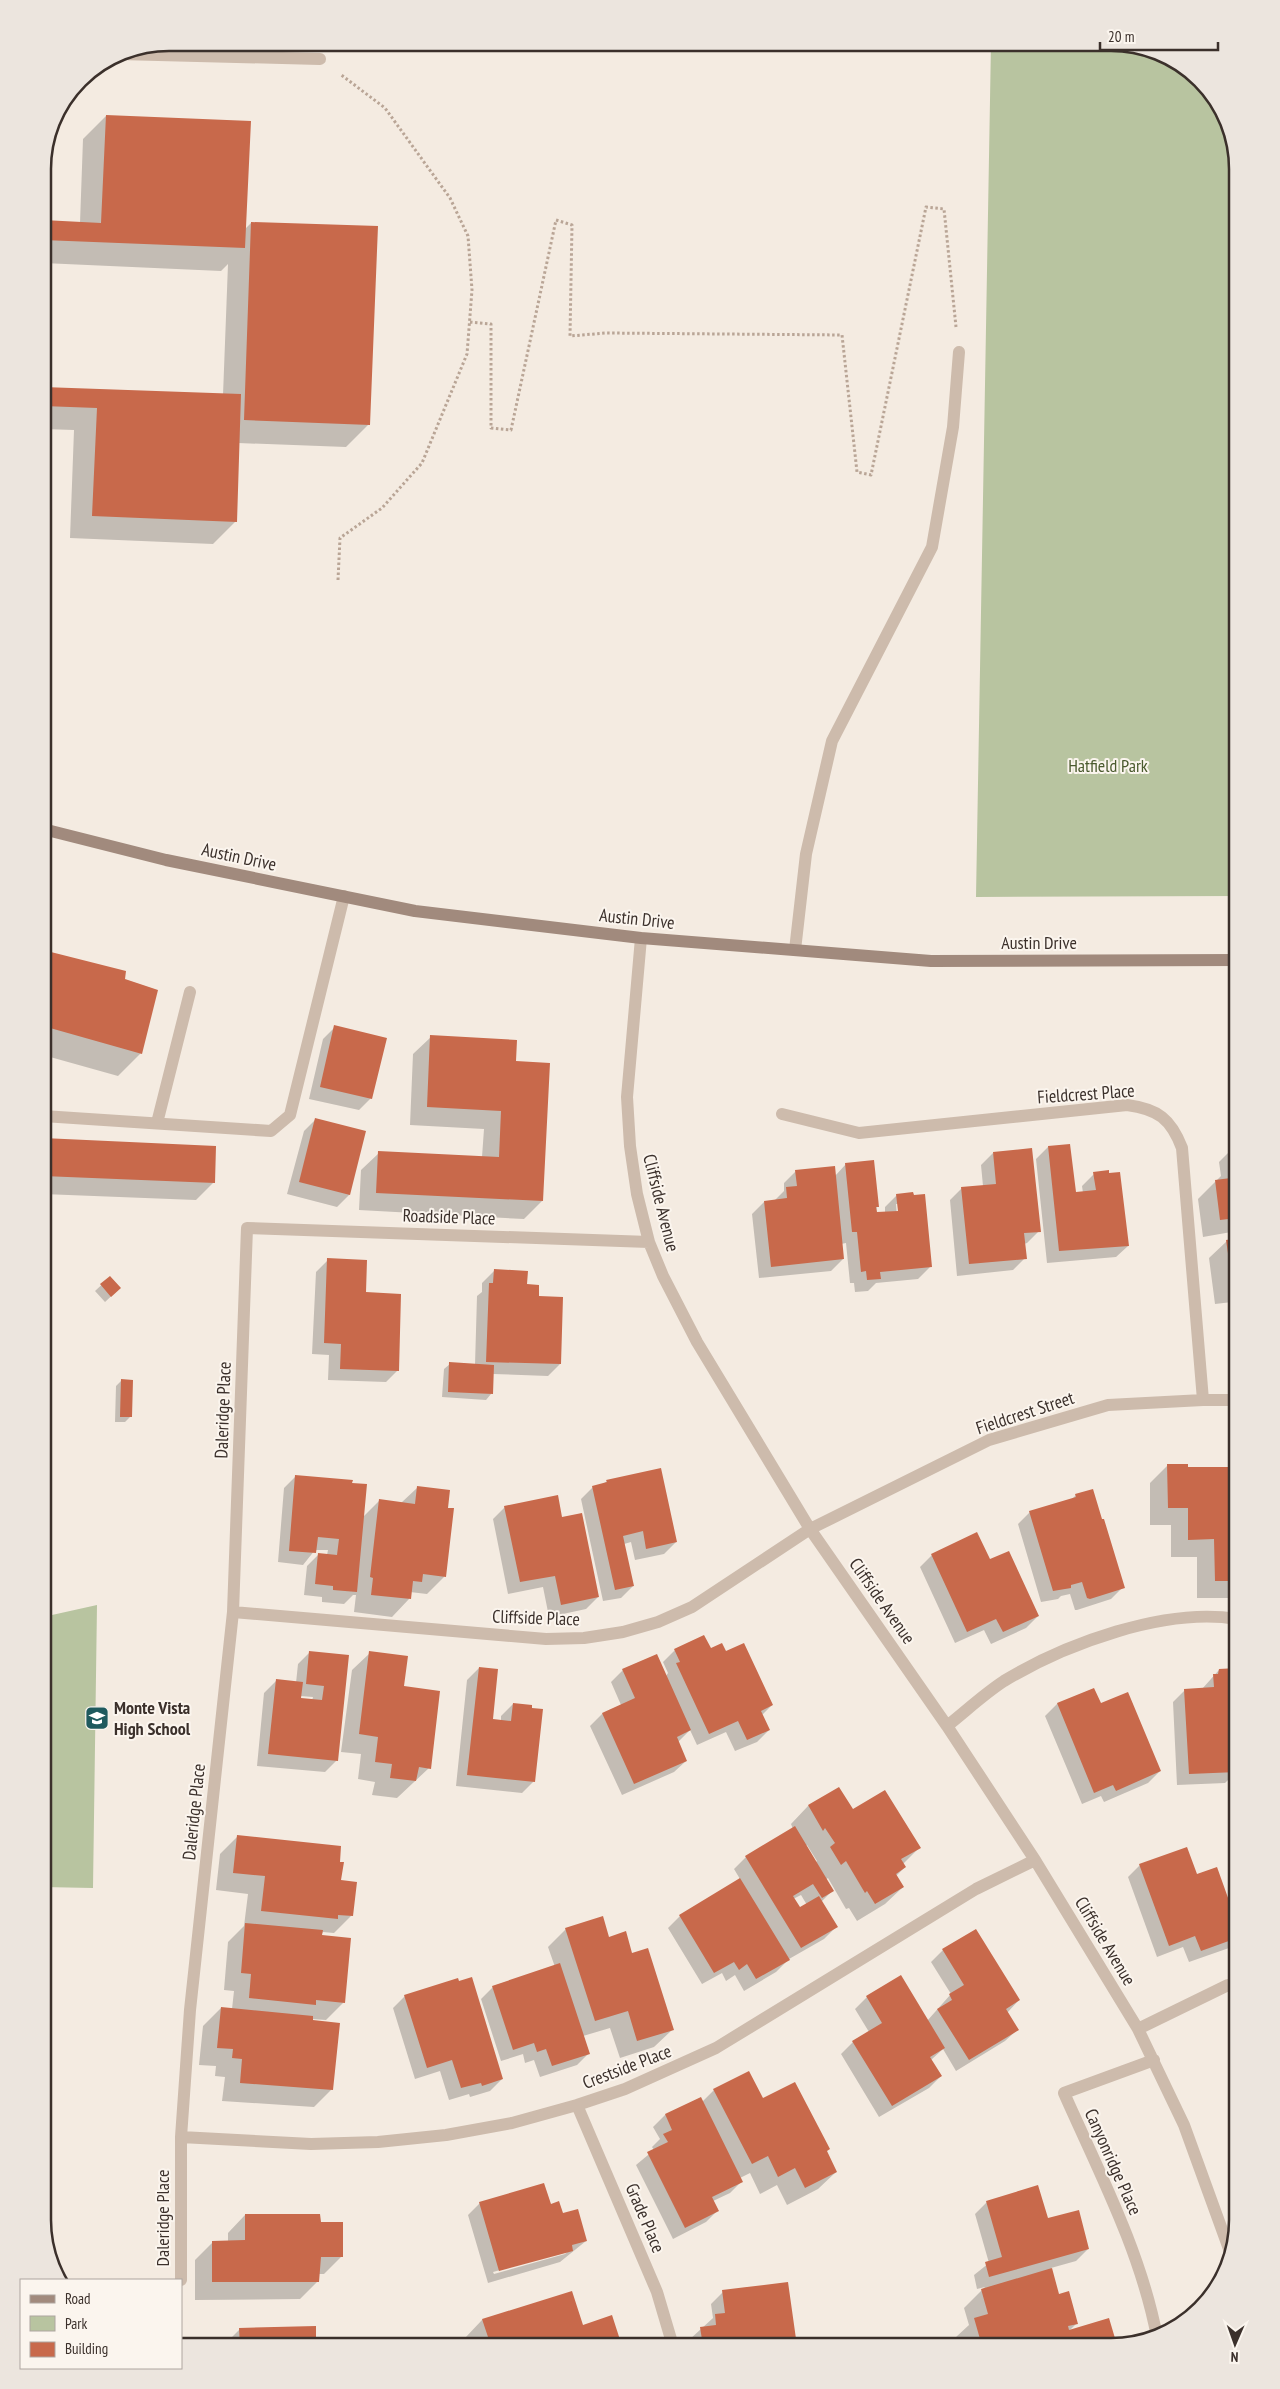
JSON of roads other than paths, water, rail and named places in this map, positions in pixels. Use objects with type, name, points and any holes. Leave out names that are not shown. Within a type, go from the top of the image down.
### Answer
[{"type":"main road","name":"Austin Drive","points":[[52,831],[166,860],[415,911],[641,938],[931,961],[1229,960]]},
{"type":"street","points":[[143,55],[320,59]]},
{"type":"street","points":[[795,950],[806,854],[832,741],[932,547],[953,428],[959,352]]},
{"type":"street","points":[[52,1117],[271,1131],[290,1115],[344,896]]},
{"type":"street","name":"Cliffside Avenue","points":[[641,938],[628,1097],[630,1146],[637,1194],[649,1242],[662,1276],[696,1342],[810,1529],[947,1726],[1035,1860],[1138,2029],[1184,2125],[1227,2242]]},
{"type":"street","points":[[157,1123],[190,992]]},
{"type":"street","name":"Fieldcrest Place","points":[[782,1114],[859,1133],[1127,1105],[1155,1111],[1166,1120],[1176,1133],[1182,1148],[1203,1400]]},
{"type":"street","name":"Roadside Place","points":[[247,1228],[649,1242]]},
{"type":"street","name":"Daleridge Place","points":[[181,2279],[181,2137],[190,2010],[234,1612],[247,1228]]},
{"type":"street","name":"Fieldcrest Street","points":[[810,1529],[989,1440],[1108,1405],[1229,1400]]},
{"type":"street","name":"Cliffside Place","points":[[234,1612],[546,1639],[584,1638],[622,1632],[658,1622],[692,1607],[810,1529]]},
{"type":"street","points":[[947,1726],[1002,1682],[1038,1662],[1075,1645],[1114,1632],[1154,1623],[1190,1619],[1229,1619]]},
{"type":"street","name":"Crestside Place","points":[[181,2137],[311,2144],[378,2142],[446,2135],[512,2123],[577,2105],[625,2089],[716,2048],[976,1889],[1035,1860]]},
{"type":"street","points":[[1138,2029],[1229,1985]]},
{"type":"street","name":"Canyonridge Place","points":[[1154,2060],[1064,2093],[1119,2215],[1151,2307],[1155,2329]]},
{"type":"street","name":"Grade Place","points":[[577,2105],[657,2292],[670,2338]]},
{"type":"place","name":"Monte Vista High School","points":[[97,1718]]},
{"type":"park label","name":"Hatfield Park","points":[[1108,766]]}]
